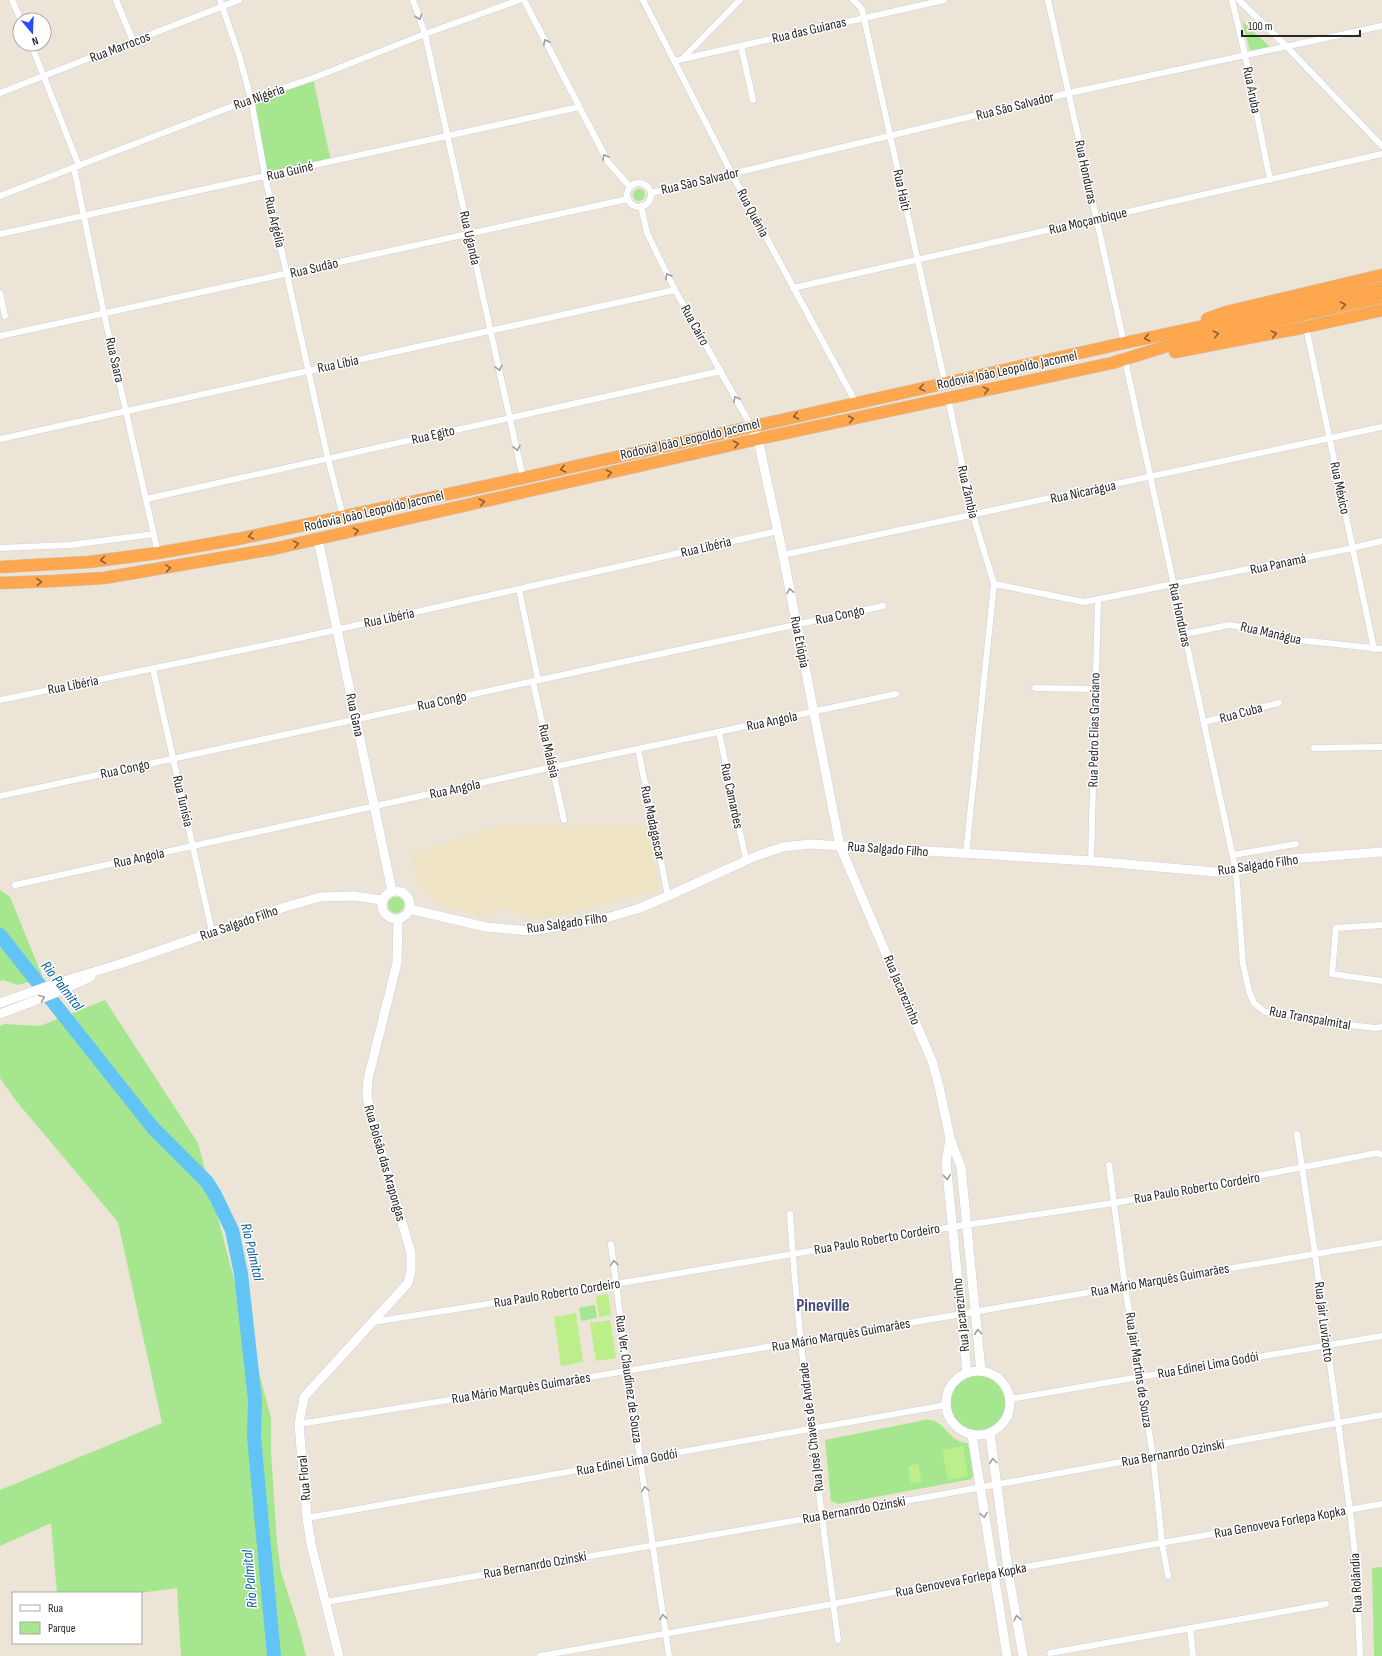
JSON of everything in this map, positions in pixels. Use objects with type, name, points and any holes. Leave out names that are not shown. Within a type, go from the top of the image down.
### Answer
[{"type":"highway","points":[[1169,333],[1226,312],[1382,274]]},
{"type":"highway","name":"Rodovia João Leopoldo Jacomel","points":[[0,567],[89,562],[158,553],[238,539],[523,478],[1169,333],[1382,288]]},
{"type":"highway","name":"Rodovia João Leopoldo Jacomel","points":[[0,583],[54,582],[104,578],[318,540],[758,438],[1125,360],[1164,347],[1219,333],[1382,297]]},
{"type":"highway","points":[[1125,360],[1230,343],[1382,310]]},
{"type":"highway","points":[[318,540],[322,530],[329,523],[343,516]]},
{"type":"street","points":[[12,0],[17,12]]},
{"type":"street","points":[[116,0],[133,41]]},
{"type":"street","name":"Rua Argélia","points":[[220,0],[239,54],[251,99],[265,176],[328,459],[343,516]]},
{"type":"street","name":"Rua Marrocos","points":[[0,93],[239,0]]},
{"type":"street","name":"Rua Uganda","points":[[413,0],[425,34],[523,478]]},
{"type":"street","name":"Rua Nigéria","points":[[0,196],[251,99],[313,78],[425,34],[519,0]]},
{"type":"street","points":[[524,0],[608,162],[630,187]]},
{"type":"street","name":"Rua Quênia","points":[[643,0],[732,174],[856,403]]},
{"type":"street","points":[[682,59],[740,0]]},
{"type":"street","name":"Rua Haiti","points":[[853,0],[862,9],[945,383]]},
{"type":"street","name":"Rua das Guianas","points":[[674,61],[944,0]]},
{"type":"street","name":"Rua Honduras","points":[[1048,0],[1124,343]]},
{"type":"street","name":"Rua Aruba","points":[[1232,0],[1245,55],[1270,180]]},
{"type":"street","points":[[1239,0],[1286,46],[1382,146]]},
{"type":"street","name":"Rua São Salvador","points":[[651,193],[1069,93],[1382,26]]},
{"type":"street","points":[[741,46],[753,100]]},
{"type":"street","name":"Rua Saara","points":[[34,52],[77,167],[83,216],[158,553]]},
{"type":"street","name":"Rua Guiné","points":[[0,234],[579,107]]},
{"type":"street","name":"Rua Moçambique","points":[[793,288],[1382,154]]},
{"type":"street","points":[[637,183],[644,184],[651,193],[649,202],[641,206],[633,205],[628,199],[627,192],[630,187],[637,183]]},
{"type":"street","name":"Rua Sudão","points":[[0,336],[628,199]]},
{"type":"street","name":"Rua Cairo","points":[[641,206],[647,233],[675,290],[758,438]]},
{"type":"street","name":"Rua Líbia","points":[[0,438],[675,290]]},
{"type":"street","points":[[0,293],[5,316]]},
{"type":"street","name":"Rua México","points":[[1306,327],[1374,649]]},
{"type":"street","name":"Rua Honduras","points":[[1125,360],[1236,871]]},
{"type":"street","name":"Rua Egito","points":[[146,499],[721,371]]},
{"type":"street","name":"Rua Zâmbia","points":[[948,398],[972,515],[994,584]]},
{"type":"street","name":"Rua Nicarágua","points":[[783,555],[1150,478],[1382,427]]},
{"type":"street","name":"Rua Etiópia","points":[[758,438],[797,624],[840,846]]},
{"type":"street","name":"Rua Libéria","points":[[0,700],[153,669],[519,590],[778,531]]},
{"type":"street","points":[[0,548],[70,545],[154,534]]},
{"type":"street","name":"Rua Gana","points":[[318,540],[376,806],[392,891]]},
{"type":"street","name":"Rua Panamá","points":[[1174,585],[1382,541]]},
{"type":"street","points":[[966,854],[994,584],[1084,602],[1174,585]]},
{"type":"street","name":"Rua Malásia","points":[[519,590],[564,820]]},
{"type":"street","name":"Rua Pedro Elias Graciano","points":[[1091,861],[1098,599]]},
{"type":"street","name":"Rua Congo","points":[[0,796],[883,606]]},
{"type":"street","name":"Rua Manágua","points":[[1184,634],[1229,625],[1260,630],[1289,640],[1382,649]]},
{"type":"street","name":"Rua Tunísia","points":[[153,669],[212,932]]},
{"type":"street","points":[[1035,688],[1095,689]]},
{"type":"street","name":"Rua Angola","points":[[15,885],[553,767],[896,694]]},
{"type":"street","name":"Rua Cuba","points":[[1204,722],[1279,703]]},
{"type":"street","name":"Rua Camarões","points":[[719,732],[746,860]]},
{"type":"street","points":[[1314,748],[1382,747]]},
{"type":"street","name":"Rua Madagascar","points":[[638,749],[668,896]]},
{"type":"street","name":"Rua Salgado Filho","points":[[409,910],[486,927],[529,931],[570,925],[610,917],[668,896],[746,860],[783,847],[810,844],[1091,861],[1215,872],[1236,871],[1291,859],[1382,852]]},
{"type":"street","points":[[1233,855],[1296,844]]},
{"type":"street","name":"Rua Jacarezinho","points":[[840,846],[932,1061],[950,1138],[961,1167],[968,1225],[981,1371]]},
{"type":"street","name":"Rua Transpalmital","points":[[1236,871],[1243,964],[1249,991],[1254,1003],[1265,1012],[1313,1017],[1349,1025],[1376,1028],[1382,1027]]},
{"type":"street","points":[[392,891],[400,892],[406,895],[409,901],[409,910],[405,916],[398,919],[390,918],[385,914],[382,907],[382,900],[386,894],[392,891]]},
{"type":"street","name":"Rua Salgado Filho","points":[[0,1014],[24,1005],[58,987],[123,963],[320,897],[354,896],[382,900]]},
{"type":"street","name":"Rua Bolsão das Arapongas","points":[[371,1323],[408,1283],[411,1271],[411,1253],[366,1096],[368,1079],[397,963],[398,919]]},
{"type":"street","points":[[1382,925],[1336,928],[1332,974],[1382,981]]},
{"type":"street","name":"Rua Salgado Filho","points":[[0,1003],[22,995],[58,987]]},
{"type":"street","name":"Rua Jair Luvizotto","points":[[1297,1134],[1316,1254],[1350,1510]]},
{"type":"street","name":"Rua Jacarezinho","points":[[950,1138],[946,1162],[967,1373]]},
{"type":"street","name":"Rua Paulo Roberto Cordeiro","points":[[371,1323],[616,1284],[952,1227],[1114,1203],[1378,1154],[1382,1155]]},
{"type":"street","name":"Rua Jair Martins de Souza","points":[[1109,1165],[1125,1287],[1153,1456],[1162,1543],[1168,1576]]},
{"type":"street","name":"Rua José Chaves de Andrade","points":[[790,1214],[792,1254],[822,1516],[838,1640]]},
{"type":"street","name":"Rua Mário Marquês Guimarães","points":[[299,1424],[802,1342],[976,1311],[1382,1243]]},
{"type":"street","name":"Rua Ver. Claudinez de Souza","points":[[611,1244],[627,1370],[666,1633],[668,1656]]},
{"type":"street","name":"Rua Floral","points":[[339,1656],[311,1544],[307,1518],[299,1424],[304,1397],[371,1323]]},
{"type":"street","name":"Rua Edinei Lima Godói","points":[[1010,1399],[1327,1344],[1382,1336]]},
{"type":"street","points":[[981,1371],[990,1373],[1001,1380],[1007,1389],[1010,1399],[1010,1409],[1007,1418],[1000,1427],[990,1433],[972,1435],[962,1431],[953,1423],[948,1415],[946,1405],[947,1396],[951,1385],[958,1378],[967,1373],[981,1371]]},
{"type":"street","name":"Rua Edinei Lima Godói","points":[[307,1518],[812,1430],[946,1405]]},
{"type":"street","name":"Rua Bernanrdo Ozinski","points":[[326,1602],[822,1516],[1382,1415]]},
{"type":"street","points":[[990,1433],[1008,1570],[1023,1656]]},
{"type":"street","points":[[972,1435],[1007,1656]]},
{"type":"street","name":"Rua Genoveva Forlepa Kopka","points":[[540,1656],[833,1604],[1008,1570],[1382,1504]]},
{"type":"street","name":"Rua Rolândia","points":[[1350,1510],[1356,1564],[1360,1656]]},
{"type":"street","points":[[1050,1653],[1326,1604]]},
{"type":"street","points":[[1190,1628],[1193,1656]]},
{"type":"shaded area","points":[[497,825],[647,826],[660,887],[658,890],[540,920],[532,920],[511,910],[506,911],[504,906],[492,909],[493,914],[483,916],[437,904],[419,886],[411,854]]},
{"type":"green space","points":[[1242,21],[1270,47],[1250,51]]},
{"type":"green space","points":[[313,78],[331,162],[265,176],[251,99]]},
{"type":"green space","points":[[637,189],[641,189],[645,195],[641,201],[637,201],[633,197],[633,193]]},
{"type":"green space","points":[[0,890],[10,897],[43,978],[18,985],[3,980],[0,981]]},
{"type":"green space","points":[[396,897],[402,899],[404,905],[402,911],[396,913],[390,911],[388,905],[390,899]]},
{"type":"green space","points":[[105,1000],[198,1143],[271,1418],[271,1452],[277,1543],[281,1572],[299,1628],[306,1656],[181,1656],[177,1588],[142,1593],[57,1592],[51,1523],[0,1546],[0,1490],[162,1423],[118,1222],[17,1102],[0,1078],[0,1026],[5,1024],[40,1026]]},
{"type":"green space","points":[[608,1294],[611,1315],[599,1317],[596,1296]]},
{"type":"green space","points":[[595,1305],[597,1318],[581,1321],[579,1308]]},
{"type":"green space","points":[[576,1313],[583,1362],[561,1366],[554,1317]]},
{"type":"green space","points":[[610,1320],[616,1358],[596,1361],[590,1323]]},
{"type":"green space","points":[[978,1375],[989,1377],[1002,1388],[1005,1393],[1007,1404],[1005,1415],[994,1428],[989,1431],[978,1433],[967,1431],[954,1420],[951,1415],[949,1404],[951,1393],[962,1380],[967,1377]]},
{"type":"green space","points":[[925,1420],[937,1422],[955,1439],[968,1443],[973,1475],[972,1479],[838,1504],[831,1501],[825,1440]]},
{"type":"green space","points":[[963,1446],[968,1476],[948,1480],[942,1450]]},
{"type":"green space","points":[[918,1464],[922,1482],[911,1484],[908,1466]]},
{"type":"green space","points":[[1382,1567],[1382,1656],[1374,1656],[1372,1568]]},
{"type":"waterway","name":"Rio Palmital","points":[[0,935],[153,1128],[207,1182],[232,1230],[241,1274],[255,1400],[254,1437],[274,1656]]},
{"type":"district","name":"Pineville","points":[[823,1305]]}]
